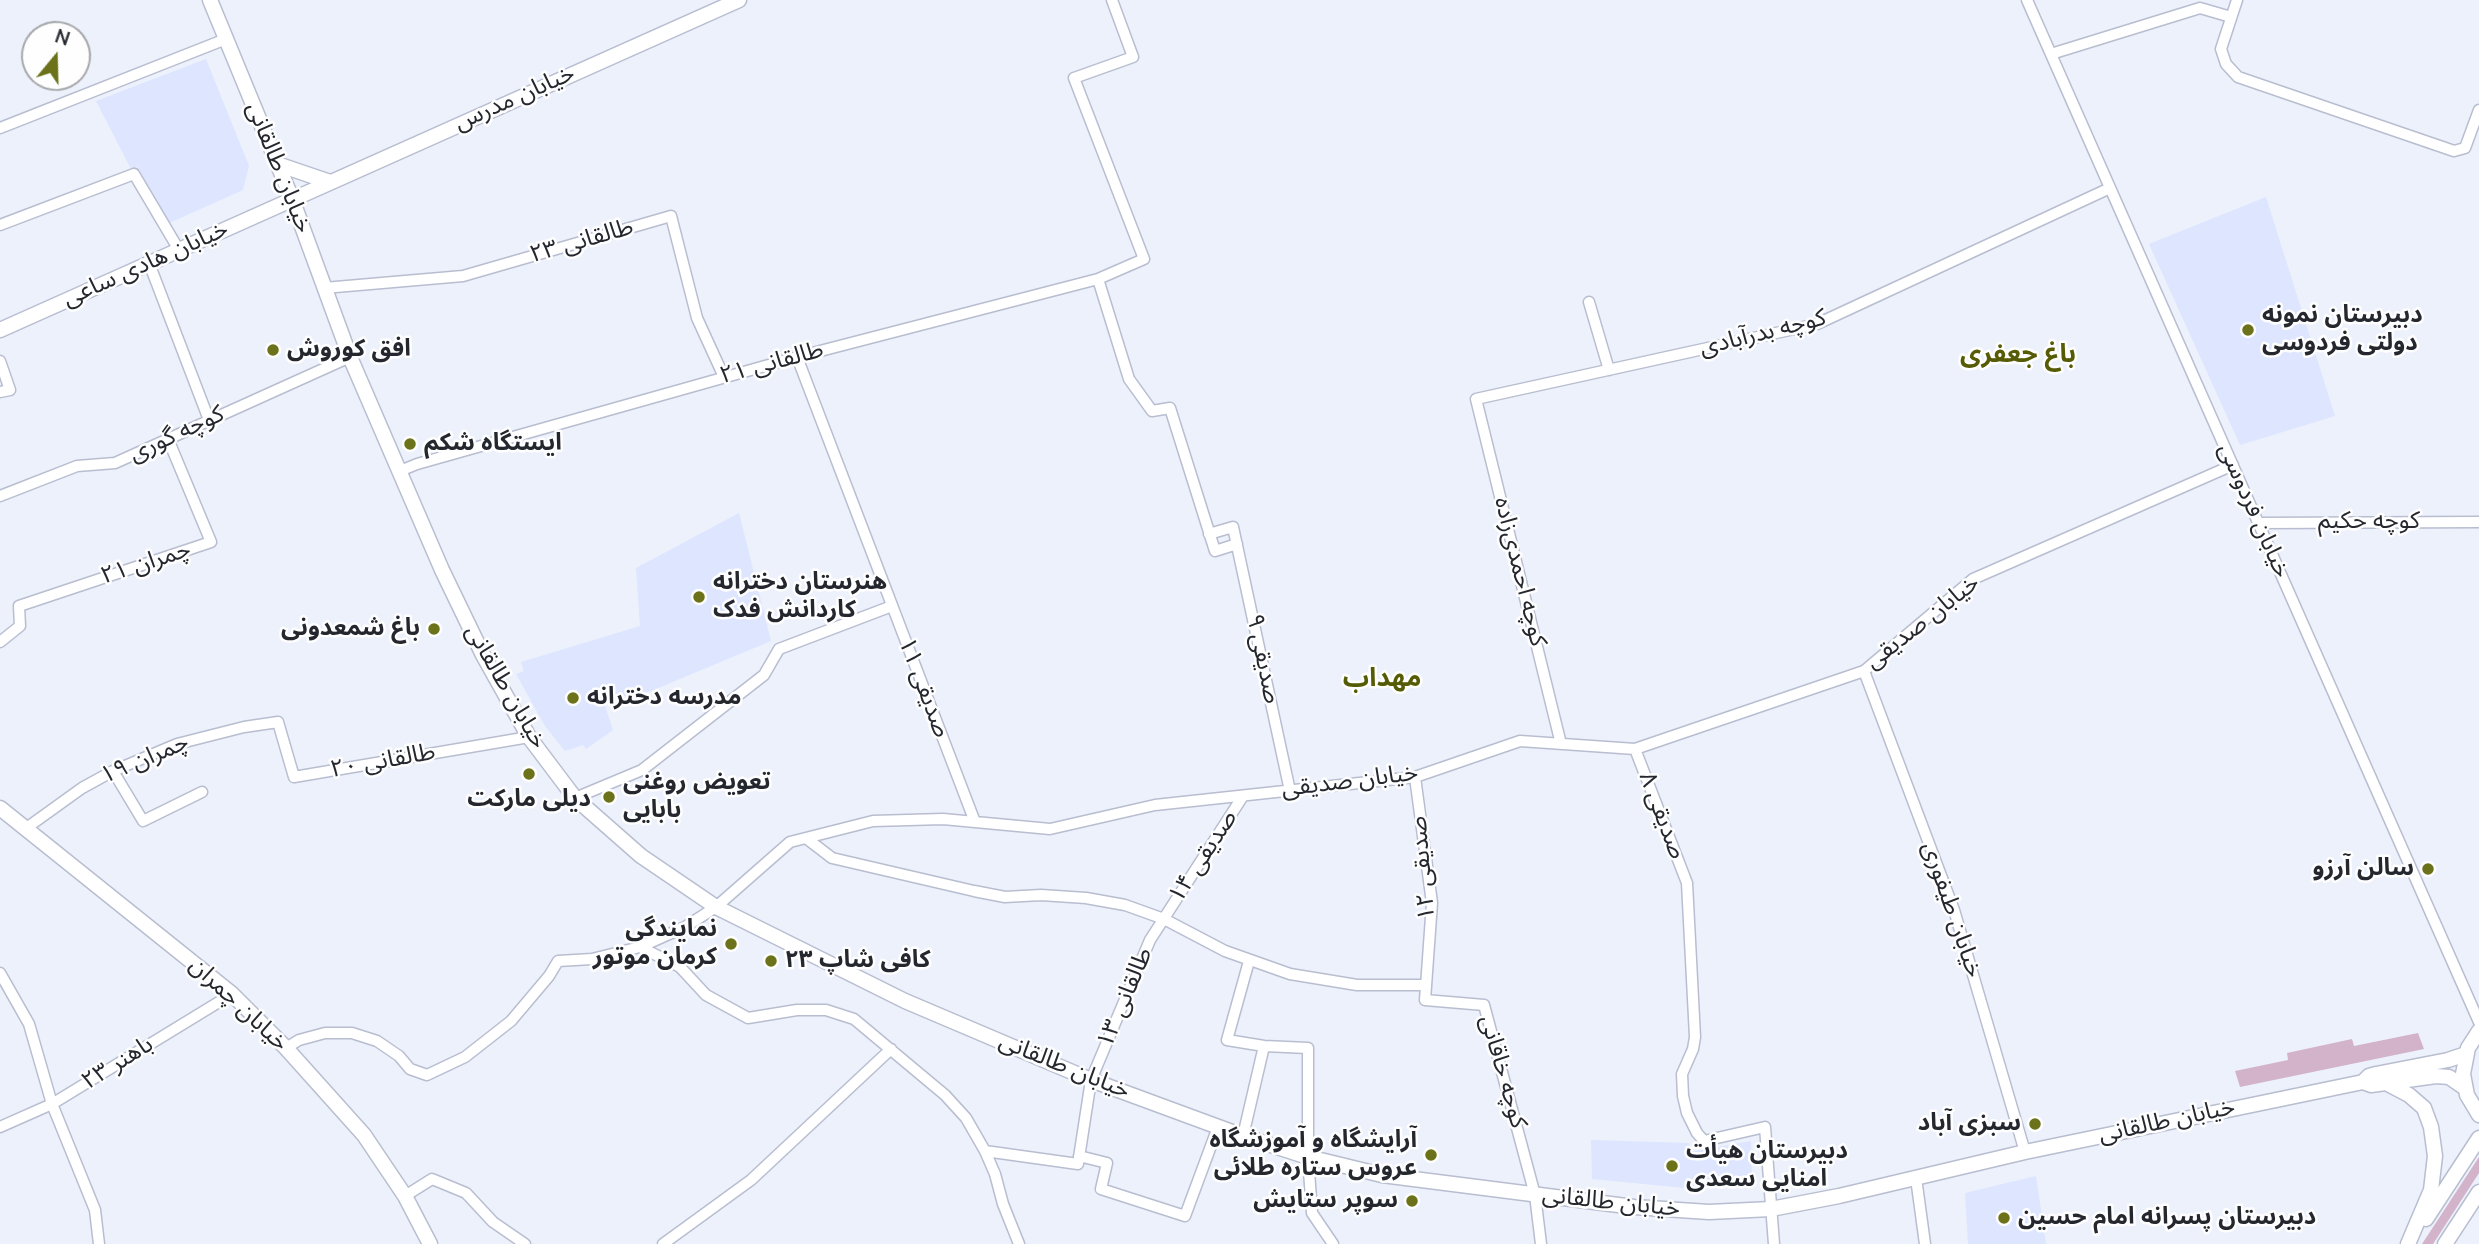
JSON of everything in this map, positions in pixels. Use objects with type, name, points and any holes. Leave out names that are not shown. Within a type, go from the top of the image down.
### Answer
[{"type":"main road","name":"خیابان طالقانی","points":[[210,0],[292,199],[350,357],[442,570],[483,655],[529,737],[575,797],[641,856],[716,906],[905,1001],[1091,1080],[1308,1157],[1381,1175],[1634,1207],[1709,1212],[1771,1209],[1839,1196],[2025,1152],[2363,1082],[2376,1073],[2448,1060],[2466,1054]]},
{"type":"main road","name":"خیابان مدرس","points":[[292,199],[739,0]]},
{"type":"main road","points":[[277,164],[330,182]]},
{"type":"main road","name":"خیابان هادی ساعی","points":[[0,330],[292,199]]},
{"type":"main road","name":"خیابان چمران","points":[[0,808],[232,994],[286,1048],[364,1135],[405,1196],[424,1242]]},
{"type":"main road","points":[[2479,1031],[2466,1054],[2463,1074],[2469,1101],[2479,1115]]},
{"type":"main road","points":[[2363,1082],[2371,1085],[2388,1084],[2421,1077],[2444,1076],[2465,1088]]},
{"type":"main road","points":[[2388,1084],[2409,1095],[2424,1108],[2431,1127],[2435,1156],[2431,1190],[2409,1244]]},
{"type":"main road","points":[[2409,1244],[2478,1141]]},
{"type":"main road","points":[[2445,1244],[2479,1192]]},
{"type":"street","name":"طالقانی ۲۱","points":[[400,471],[797,356],[1098,279],[1144,259],[1074,78],[1133,57],[1112,0]]},
{"type":"street","name":"خیابان فردوسی","points":[[2027,0],[2479,1022]]},
{"type":"street","points":[[2237,0],[2221,49],[2226,65],[2238,77],[2454,151],[2465,148],[2478,115]]},
{"type":"street","points":[[2051,54],[2200,8],[2231,16]]},
{"type":"street","points":[[0,128],[226,39]]},
{"type":"street","points":[[0,225],[134,174],[179,250]]},
{"type":"street","name":"کوچه بدرآبادی","points":[[1476,399],[1818,324],[2110,188]]},
{"type":"street","name":"طالقانی ۲۳","points":[[324,288],[463,276],[671,216],[697,318],[724,377]]},
{"type":"street","points":[[149,263],[209,420]]},
{"type":"street","points":[[1098,279],[1129,379],[1152,411],[1170,408],[1215,551],[1237,544]]},
{"type":"street","points":[[1589,302],[1609,370]]},
{"type":"street","name":"صدیقی ۱۱","points":[[797,356],[975,822]]},
{"type":"street","name":"کوچه گوری","points":[[0,496],[77,466],[116,463],[350,357]]},
{"type":"street","points":[[0,361],[10,390],[0,393]]},
{"type":"street","name":"کوچه احمدی‌زاده","points":[[1476,399],[1561,744]]},
{"type":"street","name":"چمران ۲۱","points":[[0,642],[20,626],[19,606],[211,542],[168,439]]},
{"type":"street","name":"خیابان صدیقی","points":[[286,1048],[299,1040],[325,1033],[352,1033],[377,1041],[399,1056],[411,1069],[427,1075],[465,1057],[511,1021],[549,976],[558,961],[592,959],[640,947],[685,927],[716,906],[790,842],[873,821],[943,820],[1050,829],[1155,805],[1415,777],[1520,741],[1635,749],[1864,671],[1973,579],[2233,465]]},
{"type":"street","name":"کوچه حکیم","points":[[2259,523],[2479,522]]},
{"type":"street","name":"صدیقی ۹","points":[[1209,534],[1233,527],[1290,790]]},
{"type":"street","points":[[575,797],[642,770],[764,675],[779,649],[892,606]]},
{"type":"street","name":"خیابان طیفوری","points":[[1864,671],[1954,910],[2025,1152]]},
{"type":"street","name":"طالقانی ۲۰","points":[[278,722],[293,777],[529,737]]},
{"type":"street","name":"چمران ۱۹","points":[[26,829],[63,801],[113,771],[177,744],[221,732],[278,722]]},
{"type":"street","name":"صدیقی ۸","points":[[1635,749],[1687,883],[1695,1037],[1682,1074],[1687,1113],[1704,1141],[1765,1127],[1771,1209]]},
{"type":"street","points":[[113,771],[143,821],[202,792]]},
{"type":"street","name":"صدیقی ۱۲","points":[[1415,777],[1432,903],[1425,1000]]},
{"type":"street","name":"صدیقی ۱۴","points":[[1164,919],[1243,796]]},
{"type":"street","points":[[806,838],[832,858],[937,883],[1005,897],[1041,895],[1086,898],[1125,905],[1164,919],[1194,936],[1250,961],[1323,981],[1357,985],[1426,985]]},
{"type":"street","name":"طالقانی ۱۳","points":[[1078,1160],[1091,1080],[1150,940],[1164,919]]},
{"type":"street","points":[[640,947],[680,967],[706,995],[748,1018],[797,1010],[826,1010],[854,1019],[945,1094],[966,1118],[985,1151],[1020,1244]]},
{"type":"street","points":[[1250,961],[1227,1040],[1264,1046],[1308,1048],[1308,1157],[1312,1213],[1333,1244]]},
{"type":"street","points":[[0,973],[29,1024],[52,1104],[95,1210],[99,1244]]},
{"type":"street","name":"باهنر ۲۳","points":[[0,1127],[52,1104],[232,994]]},
{"type":"street","name":"کوچه خاقانی","points":[[1425,1000],[1484,1005],[1535,1195]]},
{"type":"street","points":[[1243,1136],[1264,1046]]},
{"type":"street","points":[[663,1244],[751,1180],[891,1049]]},
{"type":"street","points":[[985,1151],[1107,1163],[1101,1189],[1185,1216],[1218,1127]]},
{"type":"street","points":[[1916,1178],[1925,1244]]},
{"type":"street","points":[[405,1196],[432,1179],[466,1193],[493,1222],[525,1244]]},
{"type":"street","points":[[1535,1195],[1541,1244]]},
{"type":"street","points":[[1771,1209],[1774,1244]]},
{"type":"shaded area","points":[[206,59],[249,166],[243,190],[167,224],[137,166],[131,169],[96,101]]},
{"type":"shaded area","name":"دبیرستان نمونه دولتی فردوسی","points":[[2266,197],[2335,416],[2240,445],[2149,244]]},
{"type":"shaded area","name":"هنرستان دخترانه کاردانش فدک","points":[[739,513],[771,641],[651,691],[603,700],[613,730],[586,749],[583,745],[565,751],[545,726],[516,674],[524,671],[521,662],[640,626],[636,568]]},
{"type":"shaded area","points":[[2418,1033],[2424,1049],[2240,1087],[2235,1071],[2288,1060],[2287,1053],[2352,1039],[2354,1046]]},
{"type":"shaded area","name":"دبیرستان هیأت امنایی سعدی","points":[[1591,1140],[1689,1143],[1690,1152],[1751,1141],[1752,1183],[1747,1186],[1685,1188],[1592,1179]]},
{"type":"shaded area","points":[[2479,1157],[2479,1173],[2433,1244],[2422,1244]]},
{"type":"shaded area","name":"دبیرستان پسرانه امام حسین","points":[[2036,1176],[2046,1244],[1968,1244],[1965,1193]]},
{"type":"place","name":"دبیرستان نمونه دولتی فردوسی","points":[[2248,330]]},
{"type":"place","name":"افق کوروش","points":[[273,350]]},
{"type":"place","name":"ایستگاه شکم","points":[[410,444]]},
{"type":"place","name":"هنرستان دخترانه کاردانش فدک","points":[[699,597]]},
{"type":"place","name":"باغ شمعدونی","points":[[434,629]]},
{"type":"place","name":"مدرسه دخترانه","points":[[573,698]]},
{"type":"place","name":"دیلی مارکت","points":[[529,774]]},
{"type":"place","name":"تعویض روغنی بابایی","points":[[609,797]]},
{"type":"place","name":"سالن آرزو","points":[[2428,869]]},
{"type":"place","name":"نمایندگی کرمان موتور","points":[[731,944]]},
{"type":"place","name":"کافی شاپ ۲۳","points":[[771,961]]},
{"type":"place","name":"سبزی آباد","points":[[2035,1124]]},
{"type":"place","name":"آرایشگاه و آموزشگاه عروس ستاره طلائی","points":[[1431,1155]]},
{"type":"place","name":"دبیرستان هیأت امنایی سعدی","points":[[1672,1166]]},
{"type":"place","name":"سوپر ستایش","points":[[1412,1201]]},
{"type":"place","name":"دبیرستان پسرانه امام حسین","points":[[2004,1218]]},
{"type":"district","name":"باغ جعفری","points":[[2018,356]]},
{"type":"district","name":"مهداب","points":[[1382,680]]}]
